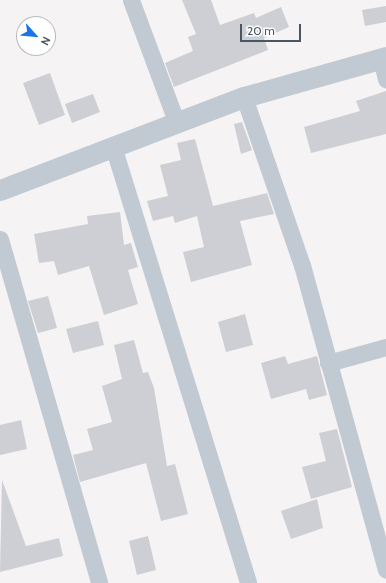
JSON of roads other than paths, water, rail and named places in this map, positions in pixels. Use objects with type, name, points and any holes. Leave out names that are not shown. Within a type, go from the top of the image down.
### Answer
[{"type":"street","points":[[130,0],[176,121]]},
{"type":"street","points":[[0,190],[176,121],[244,97],[383,58],[386,79]]},
{"type":"street","points":[[244,97],[302,265],[386,570]]},
{"type":"street","points":[[112,146],[248,583]]},
{"type":"street","points":[[0,239],[99,583]]},
{"type":"street","points":[[328,363],[386,347]]}]
